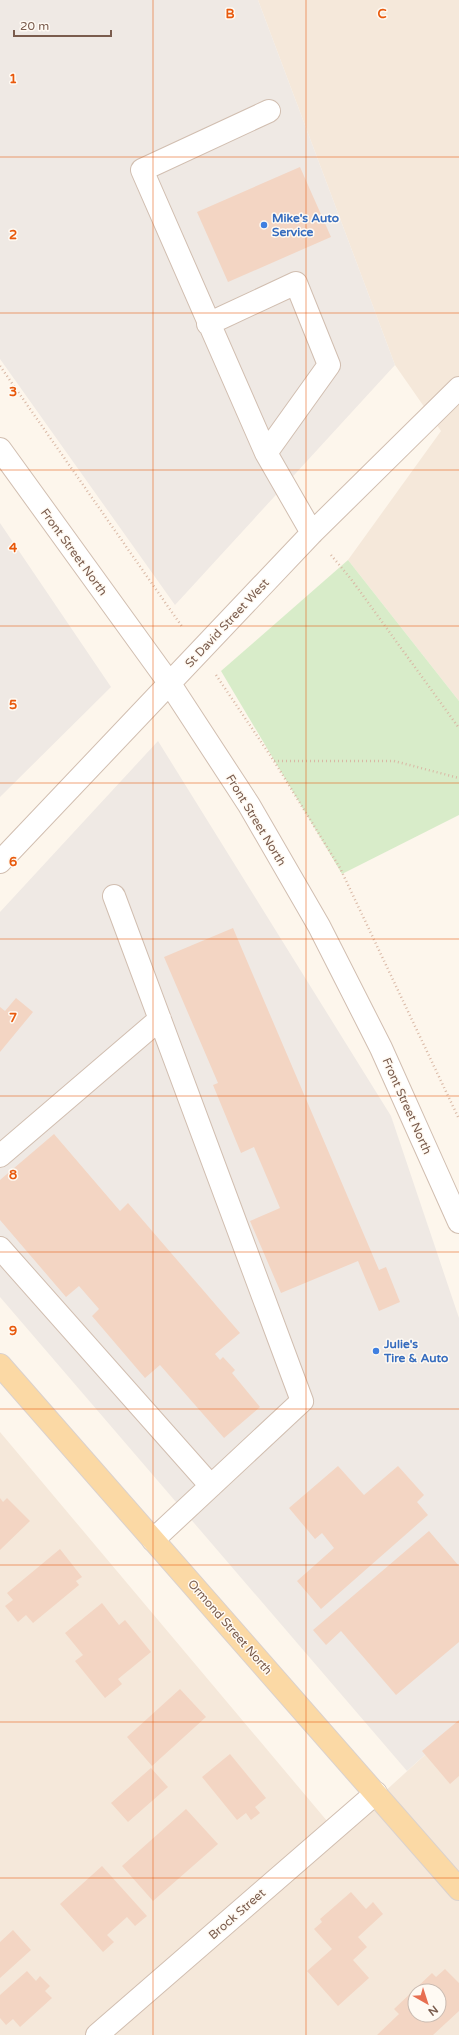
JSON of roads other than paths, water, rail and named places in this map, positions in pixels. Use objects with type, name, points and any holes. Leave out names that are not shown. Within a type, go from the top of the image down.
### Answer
[{"type":"main road","name":"Ormond Street North","points":[[0,1365],[376,1793],[459,1890]]},
{"type":"street","points":[[269,111],[142,170],[208,324],[266,453],[312,533]]},
{"type":"street","points":[[208,324],[296,283],[329,365],[266,453]]},
{"type":"street","name":"St David Street West","points":[[0,862],[312,533],[459,388]]},
{"type":"street","name":"Front Street North","points":[[0,449],[170,684],[249,805],[319,926],[381,1048],[459,1222]]},
{"type":"street","points":[[114,896],[302,1401],[153,1540]]},
{"type":"street","points":[[0,1156],[160,1019]]},
{"type":"street","points":[[0,1248],[211,1486]]},
{"type":"street","name":"Brock Street","points":[[97,2035],[376,1793]]},
{"type":"place","name":"Mike's Auto Service","points":[[264,225]]},
{"type":"place","name":"Julie's Tire & Auto","points":[[376,1351]]}]
